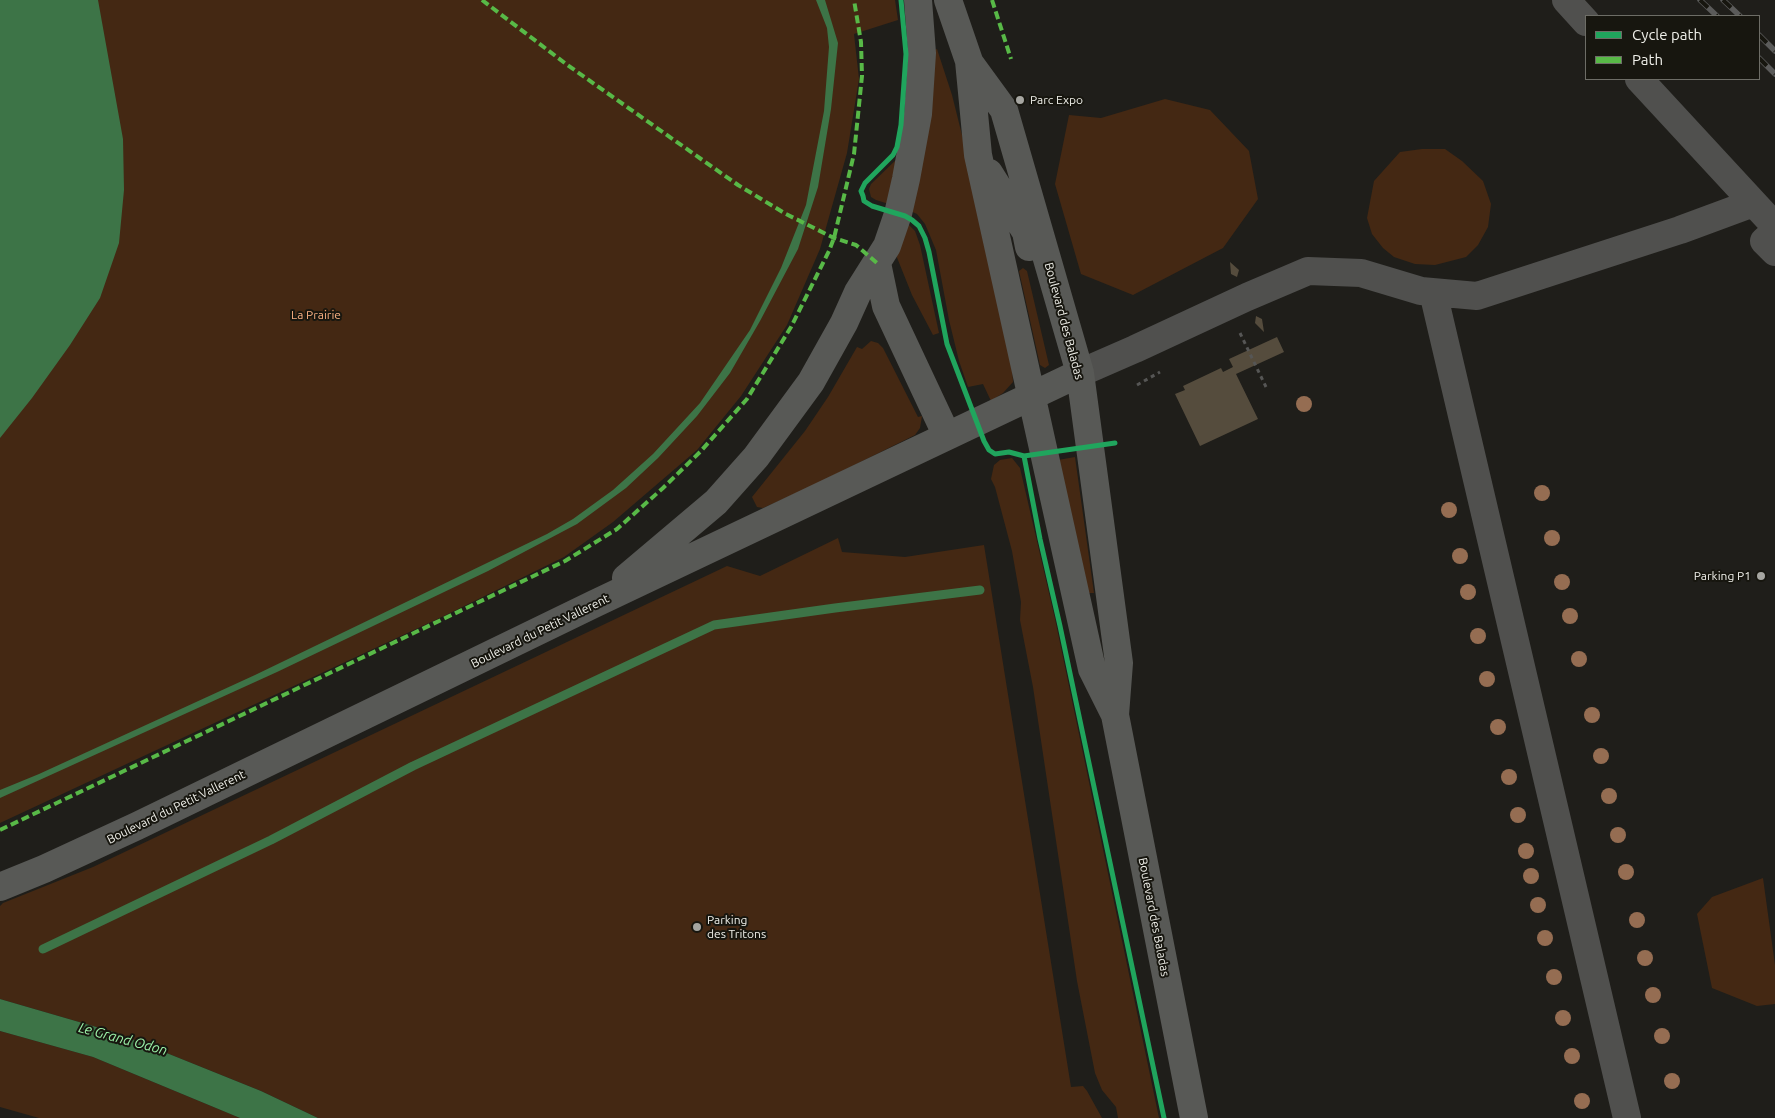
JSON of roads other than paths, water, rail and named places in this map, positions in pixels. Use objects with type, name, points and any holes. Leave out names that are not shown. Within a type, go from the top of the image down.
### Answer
[{"type":"main road","points":[[594,604],[696,520],[732,485],[756,457],[811,382],[844,323],[858,292],[887,246],[898,214],[913,146],[921,81],[922,53],[918,0]]},
{"type":"main road","name":"Boulevard des Baladas","points":[[948,0],[969,61],[978,155],[1092,669],[1114,715],[1194,1118]]},
{"type":"main road","name":"Boulevard des Baladas","points":[[969,61],[1004,110],[1080,373],[1119,662],[1114,715]]},
{"type":"main road","points":[[978,155],[1026,232],[1058,363],[1080,373]]},
{"type":"main road","points":[[877,263],[886,306],[947,436]]},
{"type":"main road","name":"Boulevard du Petit Vallerent","points":[[0,887],[137,826],[594,604],[1080,373]]},
{"type":"lane","points":[[1566,0],[1585,21]]},
{"type":"lane","points":[[1640,80],[1775,226]]},
{"type":"lane","points":[[1080,373],[1130,352],[1247,297],[1308,272],[1361,272],[1421,291],[1477,296],[1680,230],[1753,203]]},
{"type":"lane","points":[[1775,231],[1764,241],[1775,252]]},
{"type":"lane","points":[[1433,292],[1627,1118]]},
{"type":"water","points":[[0,0],[98,0],[123,139],[124,190],[119,243],[100,298],[70,345],[32,398],[0,438]]},
{"type":"water","points":[[816,0],[825,0],[838,43],[831,109],[818,187],[798,249],[730,373],[697,416],[658,458],[626,488],[577,524],[488,571],[277,672],[0,798],[0,790],[255,675],[547,534],[573,519],[613,490],[653,454],[700,403],[750,330],[781,268],[806,205],[824,111],[829,47],[827,28]]},
{"type":"water","name":"Le Grand Odon","points":[[0,999],[117,1033],[261,1091],[318,1118],[240,1118],[93,1057],[0,1031]]},
{"type":"waterway","points":[[43,949],[271,840],[413,766],[714,625],[980,590]]},
{"type":"railway","points":[[1700,0],[1716,15]]},
{"type":"railway","points":[[1723,0],[1739,15]]},
{"type":"railway","points":[[1760,36],[1775,51]]},
{"type":"railway","points":[[1760,59],[1775,74]]},
{"type":"place","name":"Parc Expo","points":[[1020,100]]},
{"type":"place","name":"Parking P1","points":[[1761,576]]},
{"type":"place","name":"Parking des Tritons","points":[[697,927]]},
{"type":"park label","name":"La Prairie","points":[[316,315]]}]
